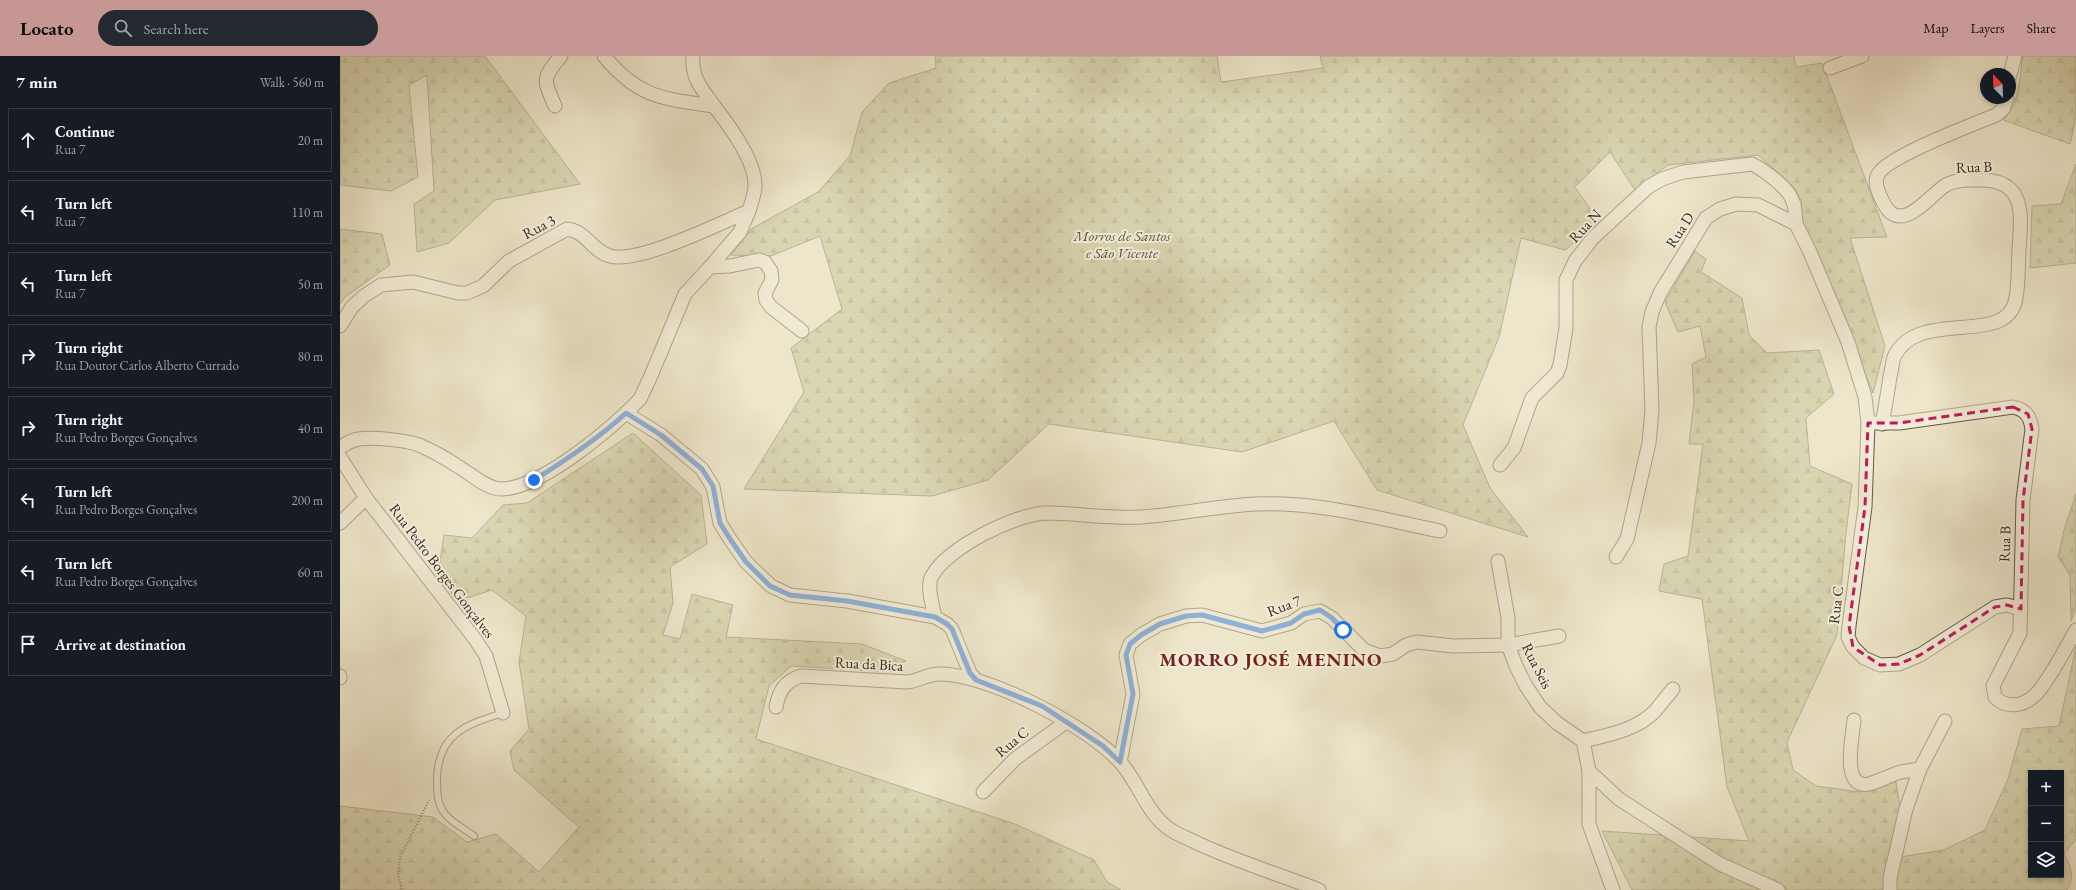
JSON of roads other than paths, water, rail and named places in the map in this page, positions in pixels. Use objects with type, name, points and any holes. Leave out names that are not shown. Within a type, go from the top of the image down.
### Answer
[{"type":"street","points":[[555,106],[546,85],[546,74],[561,56]]},
{"type":"street","points":[[604,56],[618,73],[645,92],[666,99],[714,106]]},
{"type":"street","points":[[340,448],[358,439],[382,439],[418,445],[454,464],[493,488],[513,488],[534,480],[570,457],[609,429],[640,399],[685,294],[740,232],[749,211],[755,186],[751,167],[734,133],[697,82],[692,69],[692,56]]},
{"type":"street","points":[[1830,68],[1862,56]]},
{"type":"street","points":[[2012,68],[2015,56]]},
{"type":"street","name":"Rua B","points":[[1882,424],[1894,358],[1904,344],[1933,329],[1986,325],[2002,320],[2011,313],[2016,298],[2021,212],[2018,198],[2011,189],[2002,182],[1988,180],[1957,180],[1947,185],[1912,213],[1902,217],[1894,215],[1887,210],[1878,191],[1876,182],[1878,174],[1884,167],[1910,151],[1996,114],[2003,109],[2005,104]]},
{"type":"street","name":"Rua N","points":[[1500,466],[1514,448],[1532,398],[1557,373],[1560,366],[1566,328],[1566,280],[1574,261],[1593,238],[1648,187],[1662,179],[1683,172],[1752,164],[1760,168],[1789,193],[1794,203],[1796,224]]},
{"type":"street","name":"Rua D","points":[[1616,557],[1627,539],[1649,443],[1652,410],[1649,327],[1652,312],[1660,293],[1697,230],[1706,218],[1720,209],[1736,204],[1758,205],[1796,224]]},
{"type":"street","name":"Rua 3","points":[[340,326],[352,307],[364,296],[380,285],[413,282],[458,293],[467,293],[483,286],[509,261],[567,229],[580,233],[603,253],[621,257],[639,254],[667,245],[749,211]]},
{"type":"street","points":[[1796,224],[1809,250],[1858,370],[1865,397],[1868,423]]},
{"type":"street","points":[[710,267],[730,266],[759,260],[765,262],[771,271],[772,280],[765,293],[766,300],[771,307],[802,331]]},
{"type":"street","name":"Rua B","points":[[1868,423],[1900,423],[2013,408],[2022,409],[2028,414],[2031,419],[2032,429],[2023,500],[2020,633],[1993,686],[1995,697],[2008,705],[2023,703],[2035,696],[2076,630]]},
{"type":"street","points":[[626,413],[661,435],[702,469],[713,486],[720,523],[746,562],[770,586],[790,595],[847,601],[935,617],[947,624],[952,629],[970,673],[976,680]]},
{"type":"street","name":"Rua C","points":[[1868,423],[1865,507],[1848,637],[1853,647],[1864,658],[1880,665],[1899,664],[1920,655],[1994,607],[2007,605],[2021,609]]},
{"type":"street","name":"Rua Pedro Borges Gonçalves","points":[[340,457],[366,498],[486,656],[503,713]]},
{"type":"street","points":[[340,523],[366,498]]},
{"type":"street","points":[[935,617],[930,586],[932,576],[937,570],[955,552],[984,534],[1009,521],[1029,515],[1046,513],[1096,517],[1142,517],[1199,508],[1257,504],[1315,506],[1440,531]]},
{"type":"street","name":"Rua Seis","points":[[1498,561],[1508,618],[1508,645],[1516,666],[1526,686],[1540,707],[1557,723],[1583,741]]},
{"type":"street","name":"Rua 7","points":[[1120,762],[1133,694],[1126,663],[1128,648],[1141,635],[1160,624],[1186,616],[1202,615],[1262,631],[1291,623],[1304,614],[1320,610],[1332,618],[1364,650],[1380,656],[1393,654],[1406,644],[1417,642],[1453,646],[1508,645],[1559,636]]},
{"type":"street","name":"Rua da Bica","points":[[776,707],[779,693],[785,685],[792,679],[801,676],[907,682],[917,681],[937,674],[976,680],[1042,706],[1103,746],[1120,762],[1159,821],[1171,830],[1220,854],[1319,890]]},
{"type":"street","points":[[1613,890],[1589,824],[1589,771],[1583,741],[1622,731],[1640,723],[1654,712],[1673,689]]},
{"type":"street","points":[[1854,720],[1850,768],[1856,782],[1868,784],[1901,772],[1920,770]]},
{"type":"street","points":[[1890,890],[1890,878],[1906,809],[1920,770],[1945,721]]},
{"type":"street","name":"Rua C","points":[[983,792],[1015,759],[1066,722]]},
{"type":"street","points":[[1589,771],[1620,799],[1720,864],[1778,890]]},
{"type":"lane","points":[[474,836],[446,816],[438,802],[437,793],[439,759],[446,743],[453,735],[469,724],[503,713]]},
{"type":"district","name":"MORRO JOSÉ MENINO","points":[[1271,659]]},
{"type":"park label","name":"Morros de Santos e São Vicente","points":[[1122,244]]}]
